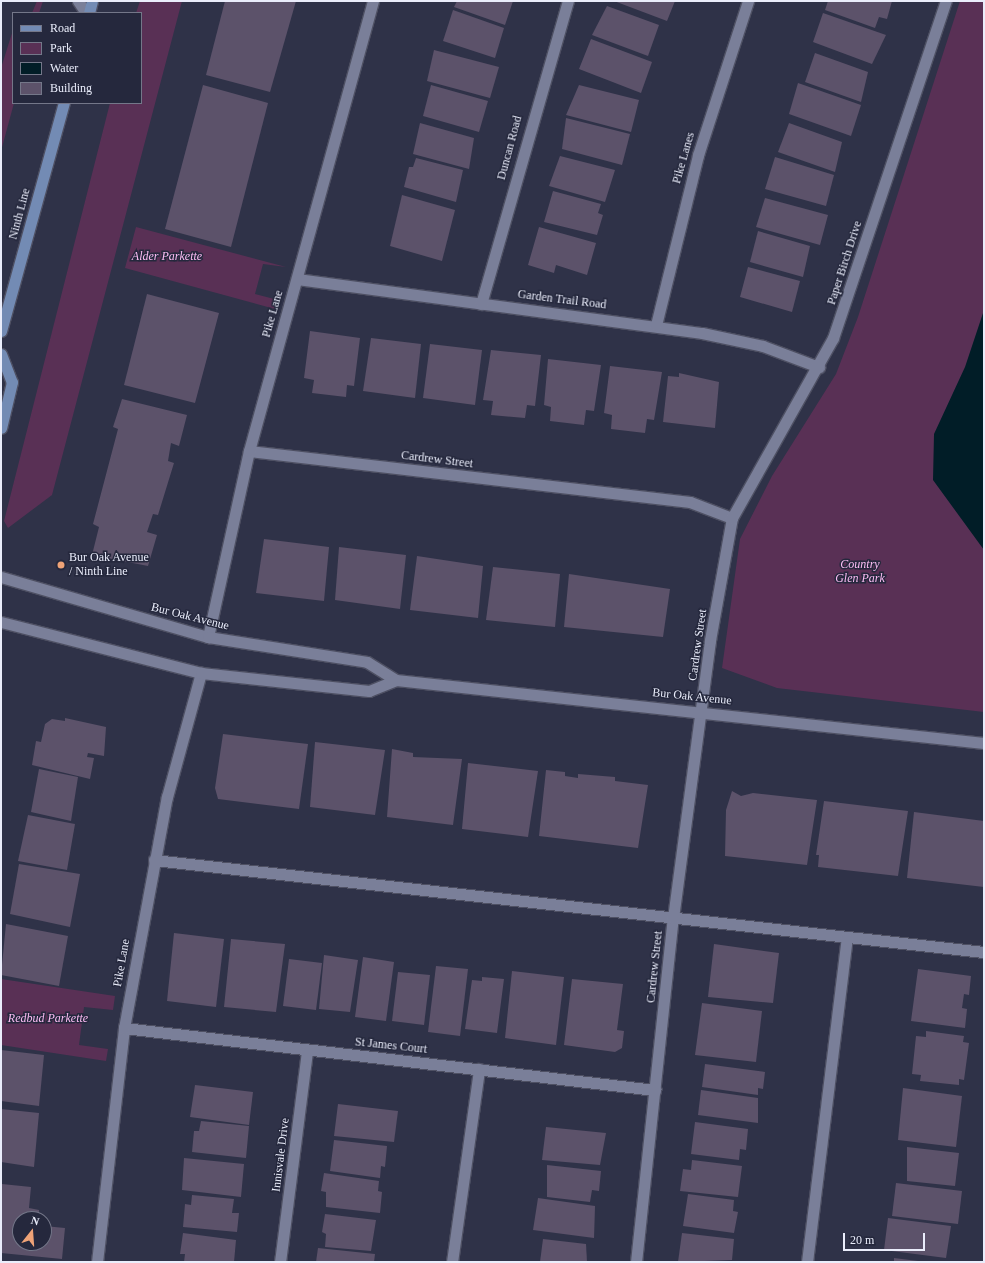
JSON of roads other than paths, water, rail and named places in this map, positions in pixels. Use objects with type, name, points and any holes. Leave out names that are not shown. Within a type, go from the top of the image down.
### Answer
[{"type":"main road","points":[[87,12],[92,1]]},
{"type":"main road","name":"Ninth Line","points":[[1,331],[64,104]]},
{"type":"main road","points":[[1,354],[12,382],[1,428]]},
{"type":"street","points":[[78,1],[86,12]]},
{"type":"street","name":"Pike Lane","points":[[208,637],[249,451],[373,1]]},
{"type":"street","name":"Duncan Road","points":[[481,304],[568,1]]},
{"type":"street","name":"Pike Lanes","points":[[656,326],[698,156],[748,1]]},
{"type":"street","name":"Paper Birch Drive","points":[[732,518],[819,367],[841,316],[946,1]]},
{"type":"street","name":"Garden Trail Road","points":[[297,279],[656,326],[746,342],[819,367]]},
{"type":"street","name":"Cardrew Street","points":[[249,451],[690,502],[732,518],[710,640],[702,711],[673,918],[636,1262]]},
{"type":"street","name":"Bur Oak Avenue","points":[[1,577],[208,637],[367,662],[396,680],[702,711],[984,743]]},
{"type":"street","name":"Bur Oak Avenue","points":[[1,622],[201,673],[369,691],[396,680]]},
{"type":"street","name":"Pike Lane","points":[[98,1262],[124,1028],[154,860],[167,797],[201,673]]},
{"type":"street","points":[[154,860],[984,952]]},
{"type":"street","points":[[807,1262],[847,938]]},
{"type":"street","name":"St James Court","points":[[124,1028],[307,1050],[479,1068],[655,1090]]},
{"type":"street","name":"Innisvale Drive","points":[[280,1262],[307,1050]]},
{"type":"street","points":[[452,1262],[479,1068]]},
{"type":"water","points":[[984,310],[984,550],[933,480],[934,434],[965,367]]},
{"type":"place","name":"Bur Oak Avenue / Ninth Line","points":[[61,565]]},
{"type":"park label","name":"Alder Parkette","points":[[167,257]]},
{"type":"park label","name":"Country Glen Park","points":[[860,572]]},
{"type":"park label","name":"Redbud Parkette","points":[[48,1019]]}]
